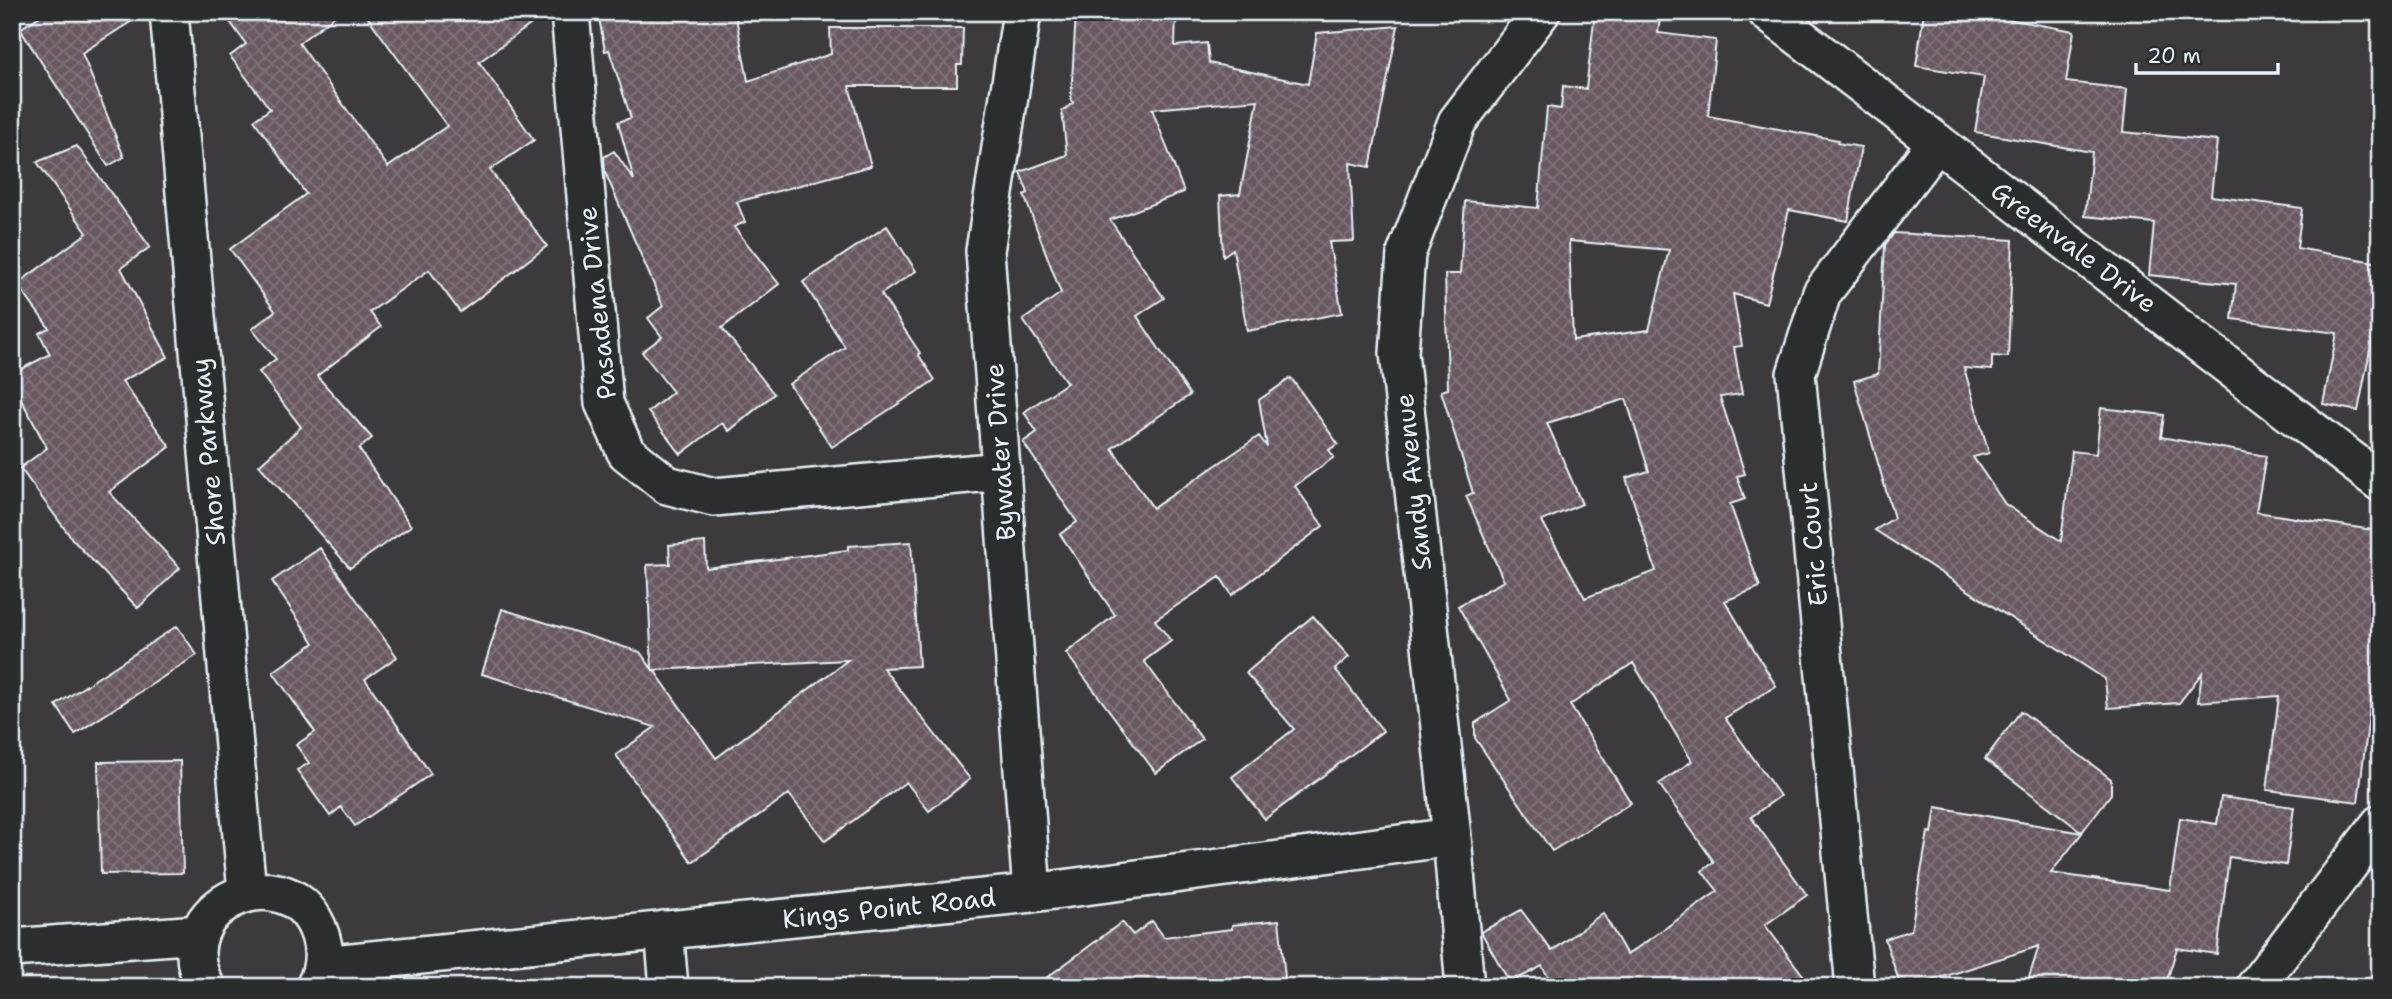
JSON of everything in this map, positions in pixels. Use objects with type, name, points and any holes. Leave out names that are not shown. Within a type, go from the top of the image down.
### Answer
[{"type":"street","name":"Shore Parkway","points":[[169,12],[247,892]]},
{"type":"street","name":"Pasadena Drive","points":[[570,12],[604,403],[626,452],[667,485],[714,498],[1002,471]]},
{"type":"street","name":"Bywater Drive","points":[[1022,12],[985,251],[1032,893]]},
{"type":"street","name":"Sandy Avenue","points":[[1465,987],[1452,837],[1399,353],[1406,254],[1457,122],[1541,12]]},
{"type":"street","name":"Greenvale Drive","points":[[1767,12],[2380,482]]},
{"type":"street","name":"Eric Court","points":[[1855,987],[1797,374],[1822,292],[1937,142]]},
{"type":"street","points":[[2255,987],[2380,824]]},
{"type":"street","name":"Kings Point Road","points":[[319,976],[664,930],[1032,893],[1452,837]]},
{"type":"street","points":[[206,987],[200,976],[196,955],[199,934],[210,914],[226,900],[247,892],[269,891],[289,897],[305,909],[317,925],[323,945],[319,976]]},
{"type":"street","points":[[664,930],[669,987]]},
{"type":"street","points":[[12,948],[199,934]]},
{"type":"building","points":[[46,12],[146,12],[82,53],[124,157],[108,166],[20,29]]},
{"type":"building","points":[[223,12],[340,12],[299,43],[388,167],[447,126],[364,12],[548,12],[479,62],[534,140],[490,170],[547,246],[460,312],[429,270],[370,312],[381,327],[317,376],[372,438],[359,449],[411,526],[350,568],[259,465],[301,427],[259,372],[276,359],[252,329],[275,311],[230,249],[306,194],[254,120],[270,109],[230,56],[246,44]]},
{"type":"building","points":[[598,12],[735,12],[748,81],[831,54],[830,28],[963,28],[962,65],[957,65],[957,86],[849,86],[871,166],[737,202],[745,222],[734,227],[779,284],[722,328],[774,394],[729,431],[722,423],[681,454],[648,412],[673,392],[642,352],[662,337],[648,318],[663,306],[605,172],[604,157],[614,151],[634,180],[618,122],[631,118],[609,50],[605,51]]},
{"type":"building","points":[[1076,12],[1176,12],[1175,46],[1207,43],[1209,63],[1308,84],[1317,33],[1398,26],[1370,167],[1350,163],[1354,241],[1329,242],[1342,313],[1247,331],[1233,249],[1223,256],[1220,196],[1240,194],[1258,100],[1152,109],[1184,192],[1110,220],[1164,298],[1137,316],[1190,395],[1112,448],[1153,508],[1259,436],[1267,447],[1259,400],[1291,378],[1338,444],[1329,450],[1334,457],[1295,486],[1323,526],[1232,595],[1220,577],[1155,620],[1171,641],[1144,661],[1202,739],[1156,773],[1066,653],[1115,615],[1060,534],[1077,522],[1023,442],[1037,432],[1024,412],[1067,383],[1023,320],[1061,293],[1024,195],[1028,193],[1020,172],[1067,155],[1062,111],[1073,103],[1071,98]]},
{"type":"building","points":[[1595,12],[1661,12],[1658,33],[1716,40],[1708,116],[1838,140],[1837,143],[1861,147],[1848,221],[1789,210],[1766,303],[1733,294],[1742,346],[1734,347],[1742,394],[1720,397],[1745,474],[1737,476],[1745,499],[1730,504],[1760,587],[1725,601],[1776,686],[1725,718],[1780,796],[1751,817],[1807,895],[1765,925],[1812,987],[1554,987],[1542,966],[1510,983],[1481,932],[1521,910],[1552,951],[1603,913],[1627,955],[1718,891],[1702,871],[1714,862],[1659,784],[1692,761],[1633,663],[1570,705],[1631,803],[1552,851],[1475,738],[1475,723],[1511,700],[1458,606],[1504,581],[1466,496],[1473,493],[1441,391],[1448,389],[1445,274],[1460,274],[1465,201],[1538,208],[1547,107],[1561,109],[1563,86],[1586,89]],"holes":[[[1569,241],[1669,250],[1649,330],[1573,340]],[[1626,399],[1649,471],[1626,478],[1656,571],[1585,598],[1542,521],[1582,504],[1547,423]]]},
{"type":"building","points":[[1924,12],[1969,12],[2074,31],[2066,82],[2127,89],[2123,132],[2217,141],[2211,196],[2302,208],[2297,248],[2380,263],[2380,300],[2358,411],[2323,404],[2337,333],[2232,319],[2236,284],[2149,275],[2154,223],[2085,216],[2092,152],[1975,132],[1984,77],[1916,66]]},
{"type":"building","points":[[77,146],[150,247],[121,268],[168,357],[122,381],[170,447],[109,492],[180,568],[138,608],[73,540],[20,468],[47,448],[12,382],[12,374],[50,354],[39,333],[49,328],[17,284],[87,233],[37,162]]},
{"type":"building","points":[[887,226],[916,271],[881,294],[935,380],[832,447],[789,384],[845,347],[803,282]]},
{"type":"building","points":[[1894,233],[2013,240],[2008,357],[1992,356],[1992,370],[1964,368],[1989,453],[1973,457],[2005,504],[2061,541],[2072,451],[2096,454],[2101,408],[2164,415],[2161,437],[2266,456],[2256,512],[2380,531],[2380,694],[2372,692],[2358,802],[2267,790],[2279,696],[2198,702],[2202,673],[2179,703],[2108,708],[2105,679],[1875,530],[1894,518],[1854,381],[1878,374],[1885,245]]},
{"type":"building","points":[[705,542],[706,568],[848,550],[848,546],[911,542],[919,666],[883,668],[970,779],[929,811],[906,782],[825,841],[789,794],[692,862],[616,755],[655,727],[482,674],[502,609],[640,652],[652,669],[647,565],[670,564],[669,545]],"holes":[[[848,660],[716,758],[654,670]]]},
{"type":"building","points":[[320,548],[397,657],[365,679],[431,774],[355,826],[341,807],[330,816],[297,770],[309,763],[296,745],[315,732],[273,672],[314,643],[272,581]]},
{"type":"building","points":[[1313,616],[1349,657],[1335,669],[1383,731],[1265,819],[1232,777],[1294,729],[1246,673]]},
{"type":"building","points":[[177,626],[197,655],[75,734],[56,705]]},
{"type":"building","points":[[2021,711],[2111,779],[2111,794],[2082,832],[1985,759]]},
{"type":"building","points":[[180,761],[183,873],[101,874],[98,762]]},
{"type":"building","points":[[2221,797],[2294,807],[2286,865],[2229,857],[2217,954],[2177,948],[2165,987],[2026,987],[2039,946],[1912,987],[1901,987],[1885,939],[1911,930],[1928,832],[1932,833],[1936,807],[2082,833],[2051,873],[2170,890],[2180,818],[2217,824]]},
{"type":"building","points":[[1279,920],[1286,987],[1034,987],[1122,922],[1133,935],[1152,921],[1164,937]]}]
